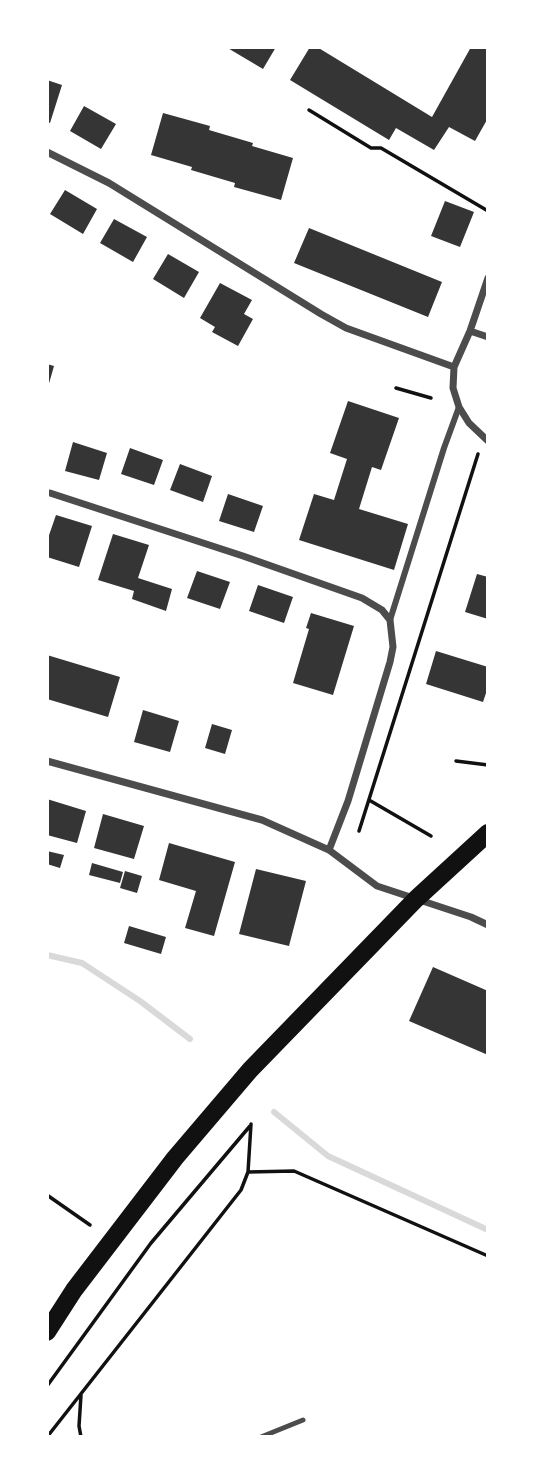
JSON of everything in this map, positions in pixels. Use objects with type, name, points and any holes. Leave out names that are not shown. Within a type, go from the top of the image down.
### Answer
[{"type":"main road","points":[[47,1332],[75,1290],[175,1158],[233,1090],[416,899],[488,833]]},
{"type":"street","points":[[47,152],[109,183],[346,328],[454,367]]},
{"type":"street","points":[[488,278],[454,367],[453,388],[459,407],[469,423],[488,441]]},
{"type":"street","points":[[470,331],[488,337]]},
{"type":"street","points":[[329,850],[348,801],[390,662],[393,647],[390,621],[459,407]]},
{"type":"street","points":[[50,493],[362,598],[382,610],[390,621]]},
{"type":"street","points":[[47,761],[262,820],[329,850],[377,886],[488,925]]},
{"type":"lane","points":[[261,1437],[303,1420]]},
{"type":"path","points":[[309,110],[371,148],[382,148],[488,211]]},
{"type":"path","points":[[396,388],[431,398]]},
{"type":"path","points":[[359,831],[478,454]]},
{"type":"path","points":[[456,761],[488,765]]},
{"type":"path","points":[[369,800],[430,836]]},
{"type":"path","points":[[47,1386],[151,1243],[251,1124],[248,1171],[241,1190],[47,1437]]},
{"type":"path","points":[[248,1171],[294,1171],[488,1256]]},
{"type":"path","points":[[47,1195],[90,1225]]},
{"type":"path","points":[[81,1393],[81,1437]]},
{"type":"building","points":[[226,47],[276,47],[263,69]]},
{"type":"building","points":[[310,47],[317,47],[432,117],[471,47],[488,47],[488,118],[475,141],[449,127],[434,150],[396,128],[389,140],[290,80]]},
{"type":"building","points":[[47,80],[62,85],[50,123],[47,122]]},
{"type":"building","points":[[84,106],[116,124],[101,149],[70,131]]},
{"type":"building","points":[[163,113],[210,126],[209,130],[293,158],[281,200],[234,187],[235,183],[151,155]]},
{"type":"building","points":[[65,190],[97,209],[83,234],[50,214]]},
{"type":"building","points":[[445,201],[474,212],[460,247],[431,236]]},
{"type":"building","points":[[114,219],[147,237],[133,262],[100,243]]},
{"type":"building","points":[[309,228],[442,282],[428,317],[294,263]]},
{"type":"building","points":[[168,254],[199,272],[184,298],[153,279]]},
{"type":"building","points":[[220,283],[252,300],[244,314],[253,319],[238,346],[212,332],[215,327],[200,318]]},
{"type":"building","points":[[47,364],[54,366],[48,387],[47,387]]},
{"type":"building","points":[[348,401],[399,418],[381,470],[372,467],[359,509],[408,524],[394,570],[299,540],[314,494],[334,500],[347,459],[330,453]]},
{"type":"building","points":[[73,442],[107,453],[99,480],[65,471]]},
{"type":"building","points":[[130,448],[163,460],[154,485],[121,474]]},
{"type":"building","points":[[180,464],[212,476],[203,502],[170,490]]},
{"type":"building","points":[[228,494],[263,506],[254,532],[219,521]]},
{"type":"building","points":[[56,515],[92,526],[79,567],[47,557],[47,541]]},
{"type":"building","points":[[113,534],[149,545],[138,578],[172,589],[166,611],[132,599],[134,591],[98,580]]},
{"type":"building","points":[[197,571],[230,582],[220,609],[187,598]]},
{"type":"building","points":[[477,574],[488,577],[488,619],[465,612]]},
{"type":"building","points":[[258,585],[293,597],[284,623],[249,611]]},
{"type":"building","points":[[311,613],[354,626],[333,695],[293,683]]},
{"type":"building","points":[[436,651],[488,667],[488,687],[483,702],[426,684]]},
{"type":"building","points":[[47,655],[120,677],[108,717],[47,699]]},
{"type":"building","points":[[143,710],[179,721],[170,752],[134,742]]},
{"type":"building","points":[[212,724],[232,730],[225,754],[205,748]]},
{"type":"building","points":[[47,799],[86,811],[77,843],[47,835]]},
{"type":"building","points":[[103,814],[144,826],[134,859],[94,848]]},
{"type":"building","points":[[169,843],[235,862],[214,936],[185,928],[196,891],[159,880]]},
{"type":"building","points":[[47,851],[64,855],[60,868],[47,864]]},
{"type":"building","points":[[92,863],[123,872],[120,883],[89,875]]},
{"type":"building","points":[[256,869],[306,881],[289,946],[239,934]]},
{"type":"building","points":[[125,871],[142,876],[137,893],[120,888]]},
{"type":"building","points":[[129,926],[166,937],[161,954],[124,943]]},
{"type":"building","points":[[433,967],[488,991],[488,1055],[409,1021]]},
{"type":"waterway","points":[[47,955],[82,963],[140,1001],[190,1039]]},
{"type":"waterway","points":[[274,1112],[328,1156],[488,1230]]}]
